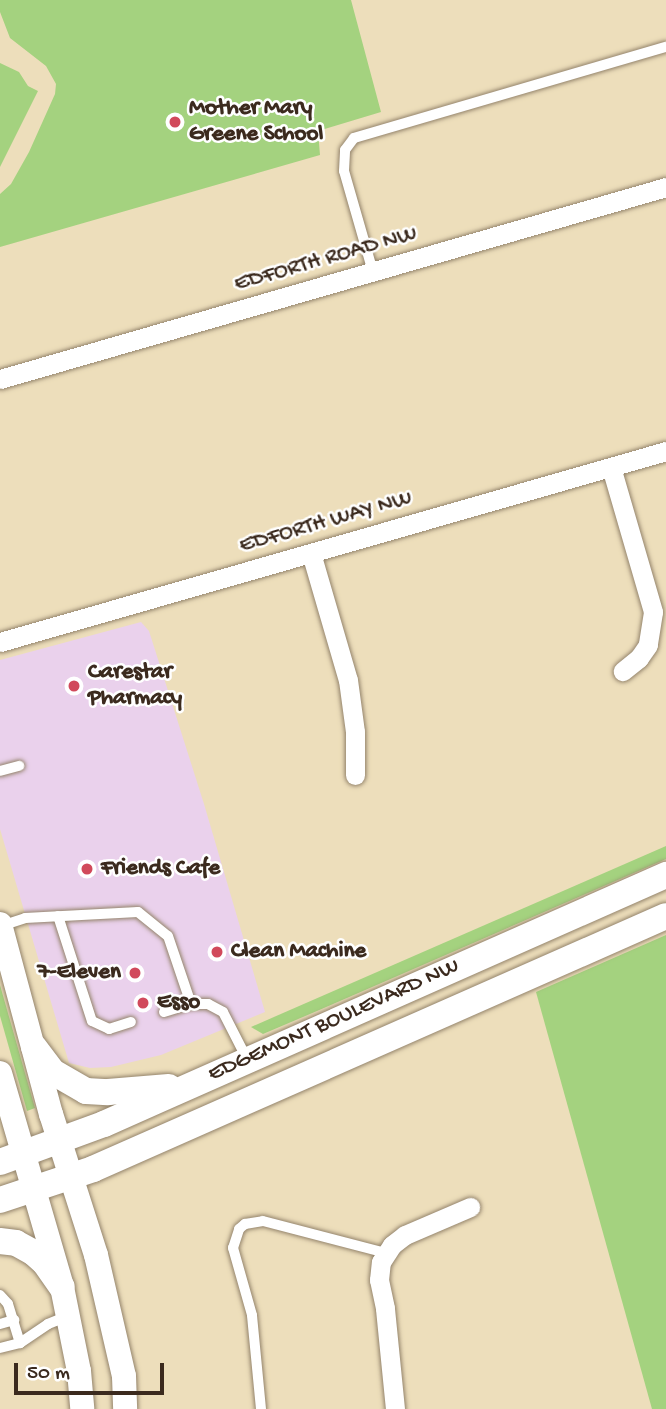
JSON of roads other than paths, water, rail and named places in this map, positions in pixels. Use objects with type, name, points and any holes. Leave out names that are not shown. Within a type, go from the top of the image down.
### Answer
[{"type":"main road","name":"EDGEMONT BOULEVARD NW","points":[[12,1157],[104,1124],[666,875]]},
{"type":"main road","name":"EDGEMONT BOULEVARD NW","points":[[0,1200],[93,1169],[666,916]]},
{"type":"main road","points":[[34,1047],[53,1072],[86,1091],[108,1093],[188,1085]]},
{"type":"main road","points":[[0,1241],[16,1243],[34,1253],[45,1263],[62,1287]]},
{"type":"street","name":"EDFORTH ROAD NW","points":[[0,379],[666,187]]},
{"type":"street","name":"EDFORTH WAY NW","points":[[0,642],[666,451]]},
{"type":"street","points":[[611,467],[653,612],[648,645],[639,658],[623,671]]},
{"type":"street","points":[[311,553],[348,680],[355,732],[355,775]]},
{"type":"street","points":[[0,925],[59,1141],[96,1255],[124,1376],[125,1409]]},
{"type":"street","points":[[0,1073],[12,1157],[34,1189],[62,1287],[69,1316],[82,1409]]},
{"type":"street","points":[[395,1409],[385,1308],[379,1280],[386,1253],[405,1235],[470,1207]]},
{"type":"lane","points":[[373,272],[344,171],[345,150],[354,138],[666,47]]},
{"type":"lane","points":[[0,771],[19,766]]},
{"type":"lane","points":[[0,925],[25,918],[138,912],[168,936],[191,1004]]},
{"type":"lane","points":[[58,916],[92,1021],[109,1029],[131,1022]]},
{"type":"lane","points":[[164,1012],[191,1004],[208,1004],[223,1012],[247,1059]]},
{"type":"lane","points":[[261,1409],[252,1315],[233,1248],[239,1230],[245,1224],[263,1221],[386,1253]]},
{"type":"lane","points":[[0,1295],[14,1320],[20,1343]]},
{"type":"lane","points":[[0,1348],[20,1343],[44,1326],[69,1316]]},
{"type":"lane","points":[[0,1324],[14,1320]]},
{"type":"place","name":"Mother Mary Greene School","points":[[175,122]]},
{"type":"place","name":"Carestar Pharmacy","points":[[74,686]]},
{"type":"place","name":"Friends Cafe","points":[[87,869]]},
{"type":"place","name":"Clean Machine","points":[[217,952]]},
{"type":"place","name":"7-Eleven","points":[[135,973]]},
{"type":"place","name":"Esso","points":[[143,1003]]}]
